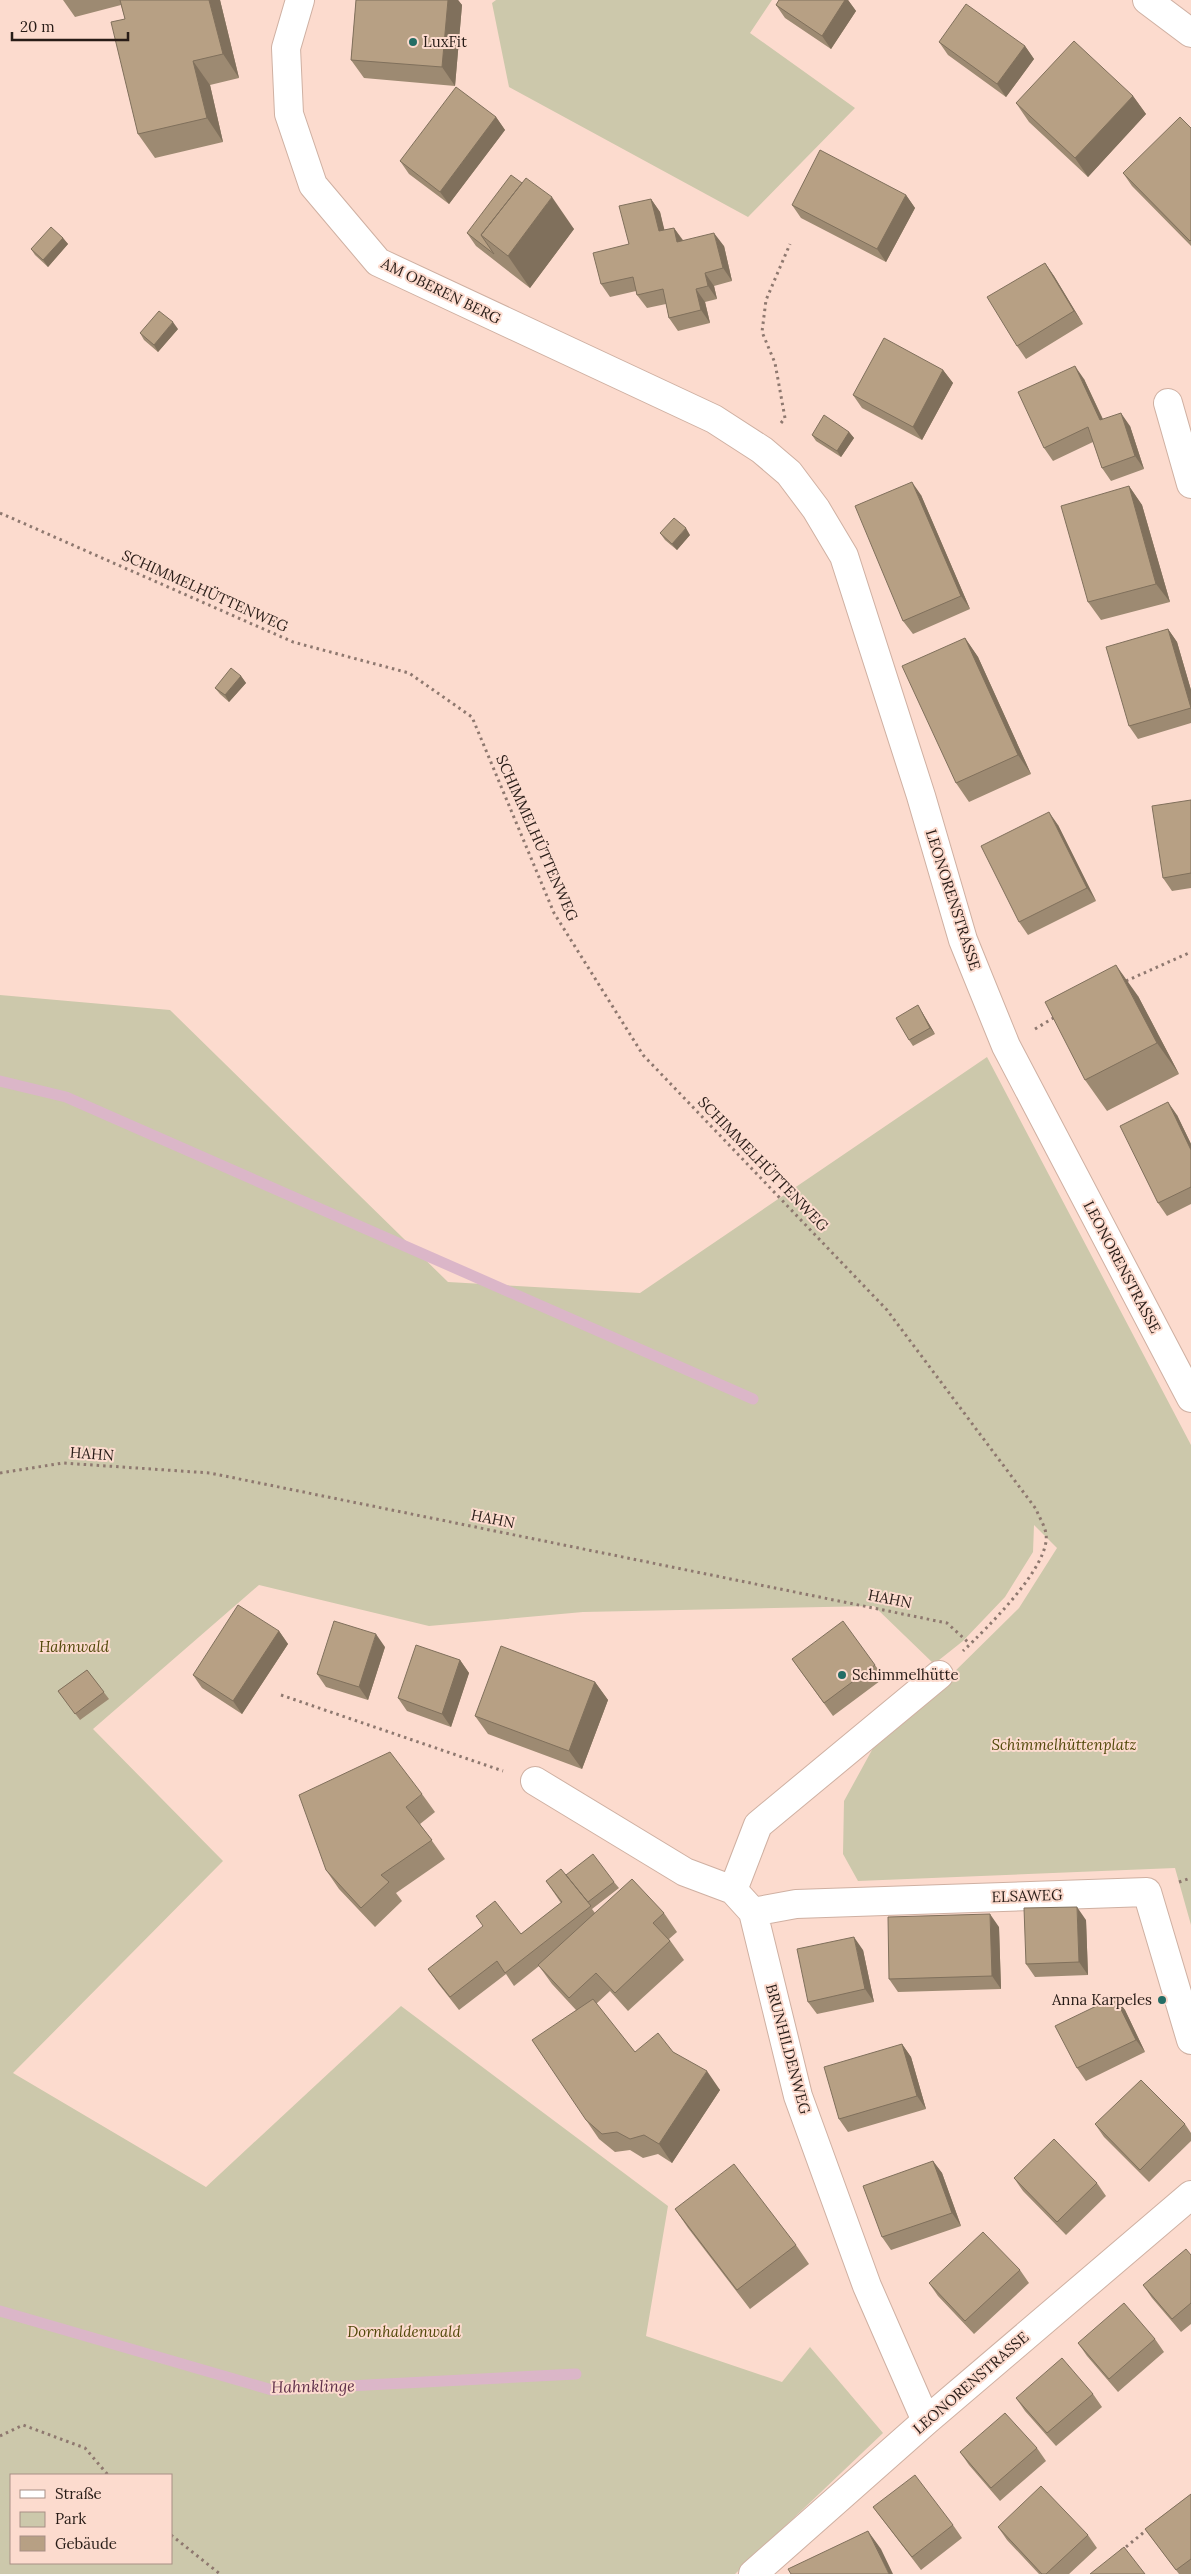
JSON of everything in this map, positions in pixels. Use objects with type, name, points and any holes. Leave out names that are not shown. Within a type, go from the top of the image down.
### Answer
[{"type":"street","name":"AM OBEREN BERG","points":[[300,0],[286,48],[290,114],[313,184],[378,262],[714,419]]},
{"type":"street","points":[[1147,0],[1191,33]]},
{"type":"street","points":[[1168,403],[1191,484]]},
{"type":"street","name":"LEONORENSTRASSE","points":[[714,419],[762,450],[789,473],[816,509],[844,556],[918,787],[963,940],[1006,1046],[1191,1398]]},
{"type":"street","points":[[733,1890],[758,1825],[939,1675]]},
{"type":"street","name":"BRUNHILDENWEG","points":[[535,1782],[685,1872],[733,1890],[753,1912],[798,2096],[867,2286],[896,2358],[926,2421]]},
{"type":"street","name":"ELSAWEG","points":[[753,1912],[796,1904],[1147,1892],[1191,2040]]},
{"type":"street","name":"LEONORENSTRASSE","points":[[753,2574],[926,2421],[1191,2195]]},
{"type":"path","points":[[762,450],[785,418],[776,364],[762,332],[766,300],[790,244]]},
{"type":"path","name":"SCHIMMELHÜTTENWEG","points":[[0,513],[293,642],[409,673],[472,717],[554,912],[643,1055],[887,1310],[1036,1509],[1047,1535],[1042,1555],[1013,1601],[970,1644]]},
{"type":"path","points":[[1120,984],[1191,952]]},
{"type":"path","points":[[1006,1046],[1061,1014]]},
{"type":"path","name":"HAHN","points":[[0,1473],[63,1463],[210,1473],[947,1622],[970,1644]]},
{"type":"path","points":[[939,1675],[970,1644]]},
{"type":"path","points":[[281,1695],[535,1782]]},
{"type":"path","points":[[0,2436],[24,2425],[85,2448],[107,2474]]},
{"type":"path","points":[[1115,2557],[1151,2528]]},
{"type":"path","points":[[172,2536],[220,2574]]},
{"type":"green space","points":[[496,0],[772,0],[750,33],[855,108],[748,217],[509,87],[492,3]]},
{"type":"green space","points":[[0,995],[170,1010],[448,1282],[640,1293],[987,1057],[1191,1445],[1191,1925],[1175,1868],[858,1881],[843,1854],[844,1801],[878,1739],[943,1683],[1019,1608],[1057,1548],[1034,1525],[1033,1552],[1005,1597],[963,1641],[934,1664],[874,1606],[583,1612],[429,1626],[259,1585],[93,1729],[223,1861],[13,2073],[206,2187],[401,2006],[668,2206],[646,2336],[782,2382],[810,2347],[883,2433],[735,2574],[0,2574]]},
{"type":"building","points":[[120,0],[209,0],[223,54],[193,61],[207,118],[138,134],[111,22],[125,19]]},
{"type":"building","name":"LuxFit","points":[[356,0],[448,0],[442,67],[351,60]]},
{"type":"building","points":[[779,0],[845,0],[822,36],[776,5]]},
{"type":"building","points":[[966,4],[1025,46],[997,84],[939,42]]},
{"type":"building","points":[[1074,41],[1133,96],[1075,158],[1016,103]]},
{"type":"building","points":[[456,87],[496,117],[440,192],[400,161]]},
{"type":"building","points":[[1180,117],[1191,128],[1190,241],[1123,173]]},
{"type":"building","points":[[820,150],[906,195],[877,249],[792,205]]},
{"type":"building","points":[[511,175],[522,183],[481,235],[494,254],[467,233]]},
{"type":"building","points":[[526,178],[552,197],[508,256],[481,235]]},
{"type":"building","points":[[651,199],[659,231],[674,228],[677,242],[714,233],[723,268],[705,273],[708,286],[696,289],[701,310],[669,318],[663,289],[637,295],[633,277],[601,284],[593,253],[629,244],[619,206]]},
{"type":"building","points":[[51,227],[63,238],[43,260],[31,249]]},
{"type":"building","points":[[1045,263],[1074,311],[1017,346],[987,297]]},
{"type":"building","points":[[159,311],[173,322],[154,345],[140,333]]},
{"type":"building","points":[[884,338],[943,370],[913,427],[853,395]]},
{"type":"building","points":[[1075,366],[1100,420],[1121,413],[1135,456],[1102,468],[1088,427],[1044,448],[1018,392]]},
{"type":"building","points":[[824,415],[849,432],[837,451],[812,435]]},
{"type":"building","points":[[912,482],[961,596],[903,621],[855,506]]},
{"type":"building","points":[[1129,486],[1156,584],[1088,602],[1061,506]]},
{"type":"building","points":[[674,518],[686,528],[672,544],[660,533]]},
{"type":"building","points":[[1168,629],[1191,708],[1129,726],[1106,647]]},
{"type":"building","points":[[965,638],[1018,755],[956,783],[902,666]]},
{"type":"building","points":[[231,668],[241,676],[225,695],[215,688]]},
{"type":"building","points":[[1191,800],[1191,873],[1163,878],[1152,806]]},
{"type":"building","points":[[1049,812],[1087,888],[1019,922],[981,846]]},
{"type":"building","points":[[1116,965],[1157,1043],[1085,1080],[1045,1002]]},
{"type":"building","points":[[918,1005],[930,1028],[909,1040],[896,1018]]},
{"type":"building","points":[[1168,1102],[1191,1150],[1191,1187],[1158,1203],[1120,1126]]},
{"type":"building","points":[[238,1605],[279,1631],[233,1701],[193,1675]]},
{"type":"building","points":[[334,1621],[376,1634],[359,1687],[317,1674]]},
{"type":"building","name":"Schimmelhütte","points":[[843,1621],[875,1665],[824,1703],[792,1659]]},
{"type":"building","points":[[416,1645],[460,1660],[442,1714],[398,1698]]},
{"type":"building","points":[[501,1646],[595,1682],[569,1751],[475,1716]]},
{"type":"building","points":[[87,1670],[104,1692],[75,1714],[58,1691]]},
{"type":"building","points":[[390,1752],[422,1794],[406,1807],[432,1840],[381,1875],[389,1882],[361,1908],[326,1870],[299,1795]]},
{"type":"building","points":[[593,1854],[614,1882],[588,1902],[566,1875]]},
{"type":"building","points":[[561,1869],[591,1906],[505,1973],[497,1961],[450,1997],[428,1969],[483,1926],[476,1916],[495,1901],[521,1934],[562,1902],[546,1881]]},
{"type":"building","points":[[632,1879],[664,1913],[653,1923],[670,1941],[615,1993],[596,1973],[569,1998],[538,1965]]},
{"type":"building","points":[[1077,1907],[1079,1962],[1026,1964],[1024,1908]]},
{"type":"building","points":[[990,1914],[992,1976],[889,1979],[888,1917]]},
{"type":"building","points":[[854,1937],[865,1989],[808,2002],[797,1949]]},
{"type":"building","points":[[1115,1997],[1136,2040],[1077,2068],[1055,2026]]},
{"type":"building","points":[[593,1999],[635,2052],[658,2033],[673,2052],[707,2071],[659,2144],[644,2135],[630,2139],[617,2132],[602,2134],[586,2120],[532,2040]]},
{"type":"building","points":[[902,2044],[917,2096],[839,2119],[824,2067]]},
{"type":"building","points":[[1141,2080],[1185,2124],[1140,2170],[1095,2124]]},
{"type":"building","points":[[1054,2139],[1097,2183],[1057,2222],[1014,2178]]},
{"type":"building","points":[[933,2161],[952,2213],[882,2237],[863,2186]]},
{"type":"building","points":[[734,2164],[796,2245],[737,2290],[675,2209]]},
{"type":"building","points":[[983,2232],[1020,2270],[965,2321],[929,2283]]},
{"type":"building","points":[[1186,2249],[1191,2255],[1191,2303],[1172,2319],[1143,2285]]},
{"type":"building","points":[[1124,2303],[1155,2339],[1109,2379],[1078,2343]]},
{"type":"building","points":[[1062,2358],[1093,2394],[1047,2433],[1016,2398]]},
{"type":"building","points":[[1005,2413],[1037,2448],[991,2488],[960,2452]]},
{"type":"building","points":[[915,2475],[953,2525],[912,2557],[873,2507]]},
{"type":"building","points":[[1041,2486],[1088,2535],[1046,2574],[1042,2574],[998,2527]]},
{"type":"building","points":[[1191,2494],[1191,2559],[1176,2570],[1145,2529]]},
{"type":"building","points":[[868,2531],[889,2574],[791,2574],[788,2569]]},
{"type":"building","points":[[1124,2547],[1145,2574],[1090,2574]]},
{"type":"waterway","points":[[0,1081],[66,1097],[753,1399]]},
{"type":"waterway","name":"Hahnklinge","points":[[0,2311],[272,2390],[576,2374]]},
{"type":"place","name":"LuxFit","points":[[413,42]]},
{"type":"place","name":"Schimmelhütte","points":[[842,1675]]},
{"type":"place","name":"Anna Karpeles","points":[[1162,2000]]},
{"type":"park label","name":"Hahnwald","points":[[74,1647]]},
{"type":"park label","name":"Schimmelhüttenplatz","points":[[1064,1745]]},
{"type":"park label","name":"Dornhaldenwald","points":[[404,2332]]}]
